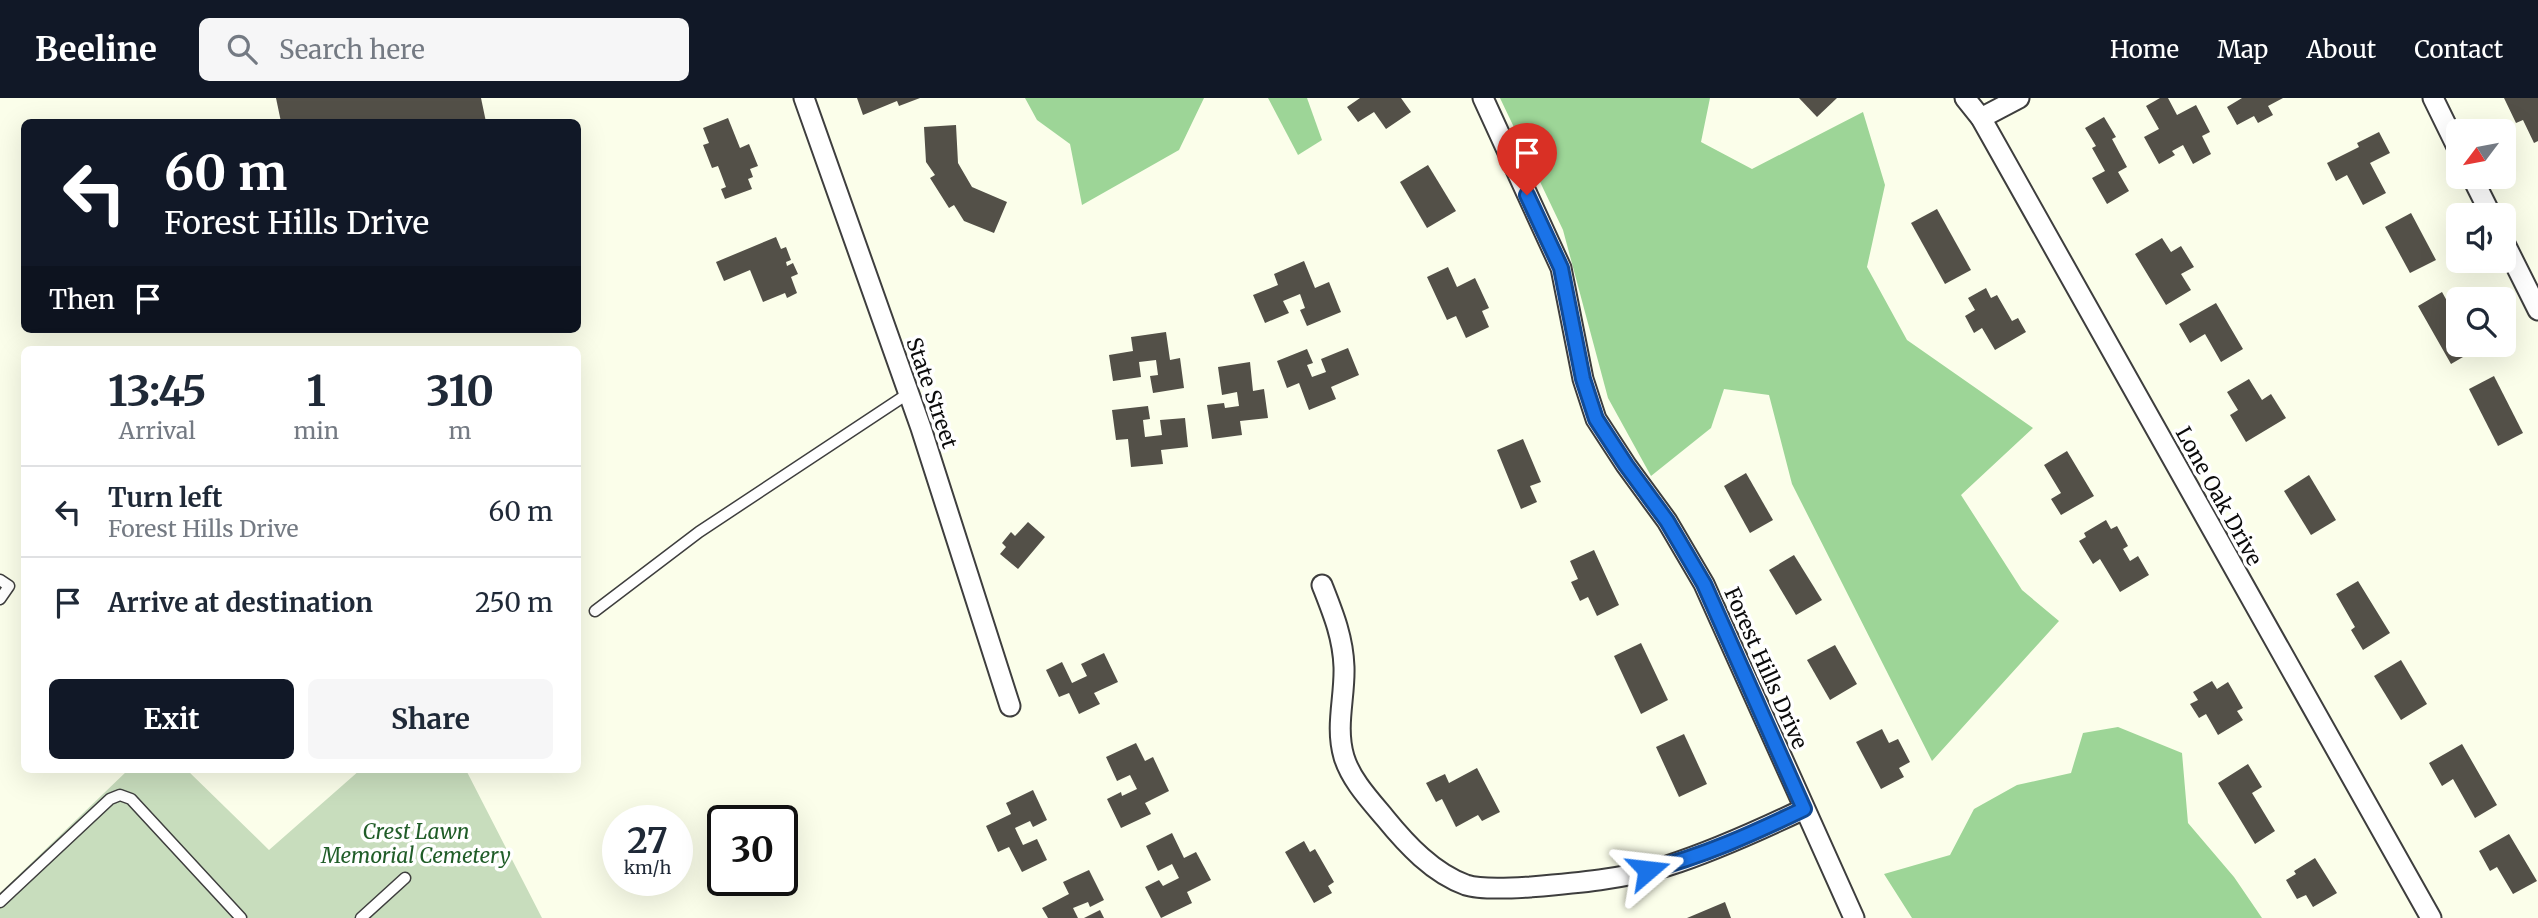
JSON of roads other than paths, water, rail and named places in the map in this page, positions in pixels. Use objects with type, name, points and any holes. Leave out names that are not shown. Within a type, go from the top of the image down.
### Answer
[{"type":"street","name":"State Street","points":[[804,98],[909,393],[1010,706]]},
{"type":"street","name":"Forest Hills Drive","points":[[1483,98],[1561,268],[1583,379],[1596,419],[1667,521],[1704,584],[1854,918]]},
{"type":"street","name":"Lone Oak Drive","points":[[1965,98],[1980,118],[2431,918]]},
{"type":"street","points":[[1980,118],[2019,98]]},
{"type":"street","points":[[2433,98],[2446,124]]},
{"type":"street","points":[[2516,266],[2538,310]]},
{"type":"street","points":[[1322,585],[1341,633],[1344,668],[1339,728],[1344,758],[1360,787],[1400,837],[1435,869],[1468,886],[1542,886],[1629,875],[1667,866],[1705,852],[1804,809]]},
{"type":"lane","points":[[595,611],[699,532],[909,393]]},
{"type":"lane","points":[[0,580],[9,586],[0,599]]},
{"type":"lane","points":[[0,902],[110,799],[120,795],[131,799],[241,918]]},
{"type":"lane","points":[[361,918],[405,878]]},
{"type":"park label","name":"Crest Lawn Memorial Cemetery","points":[[416,843]]}]
